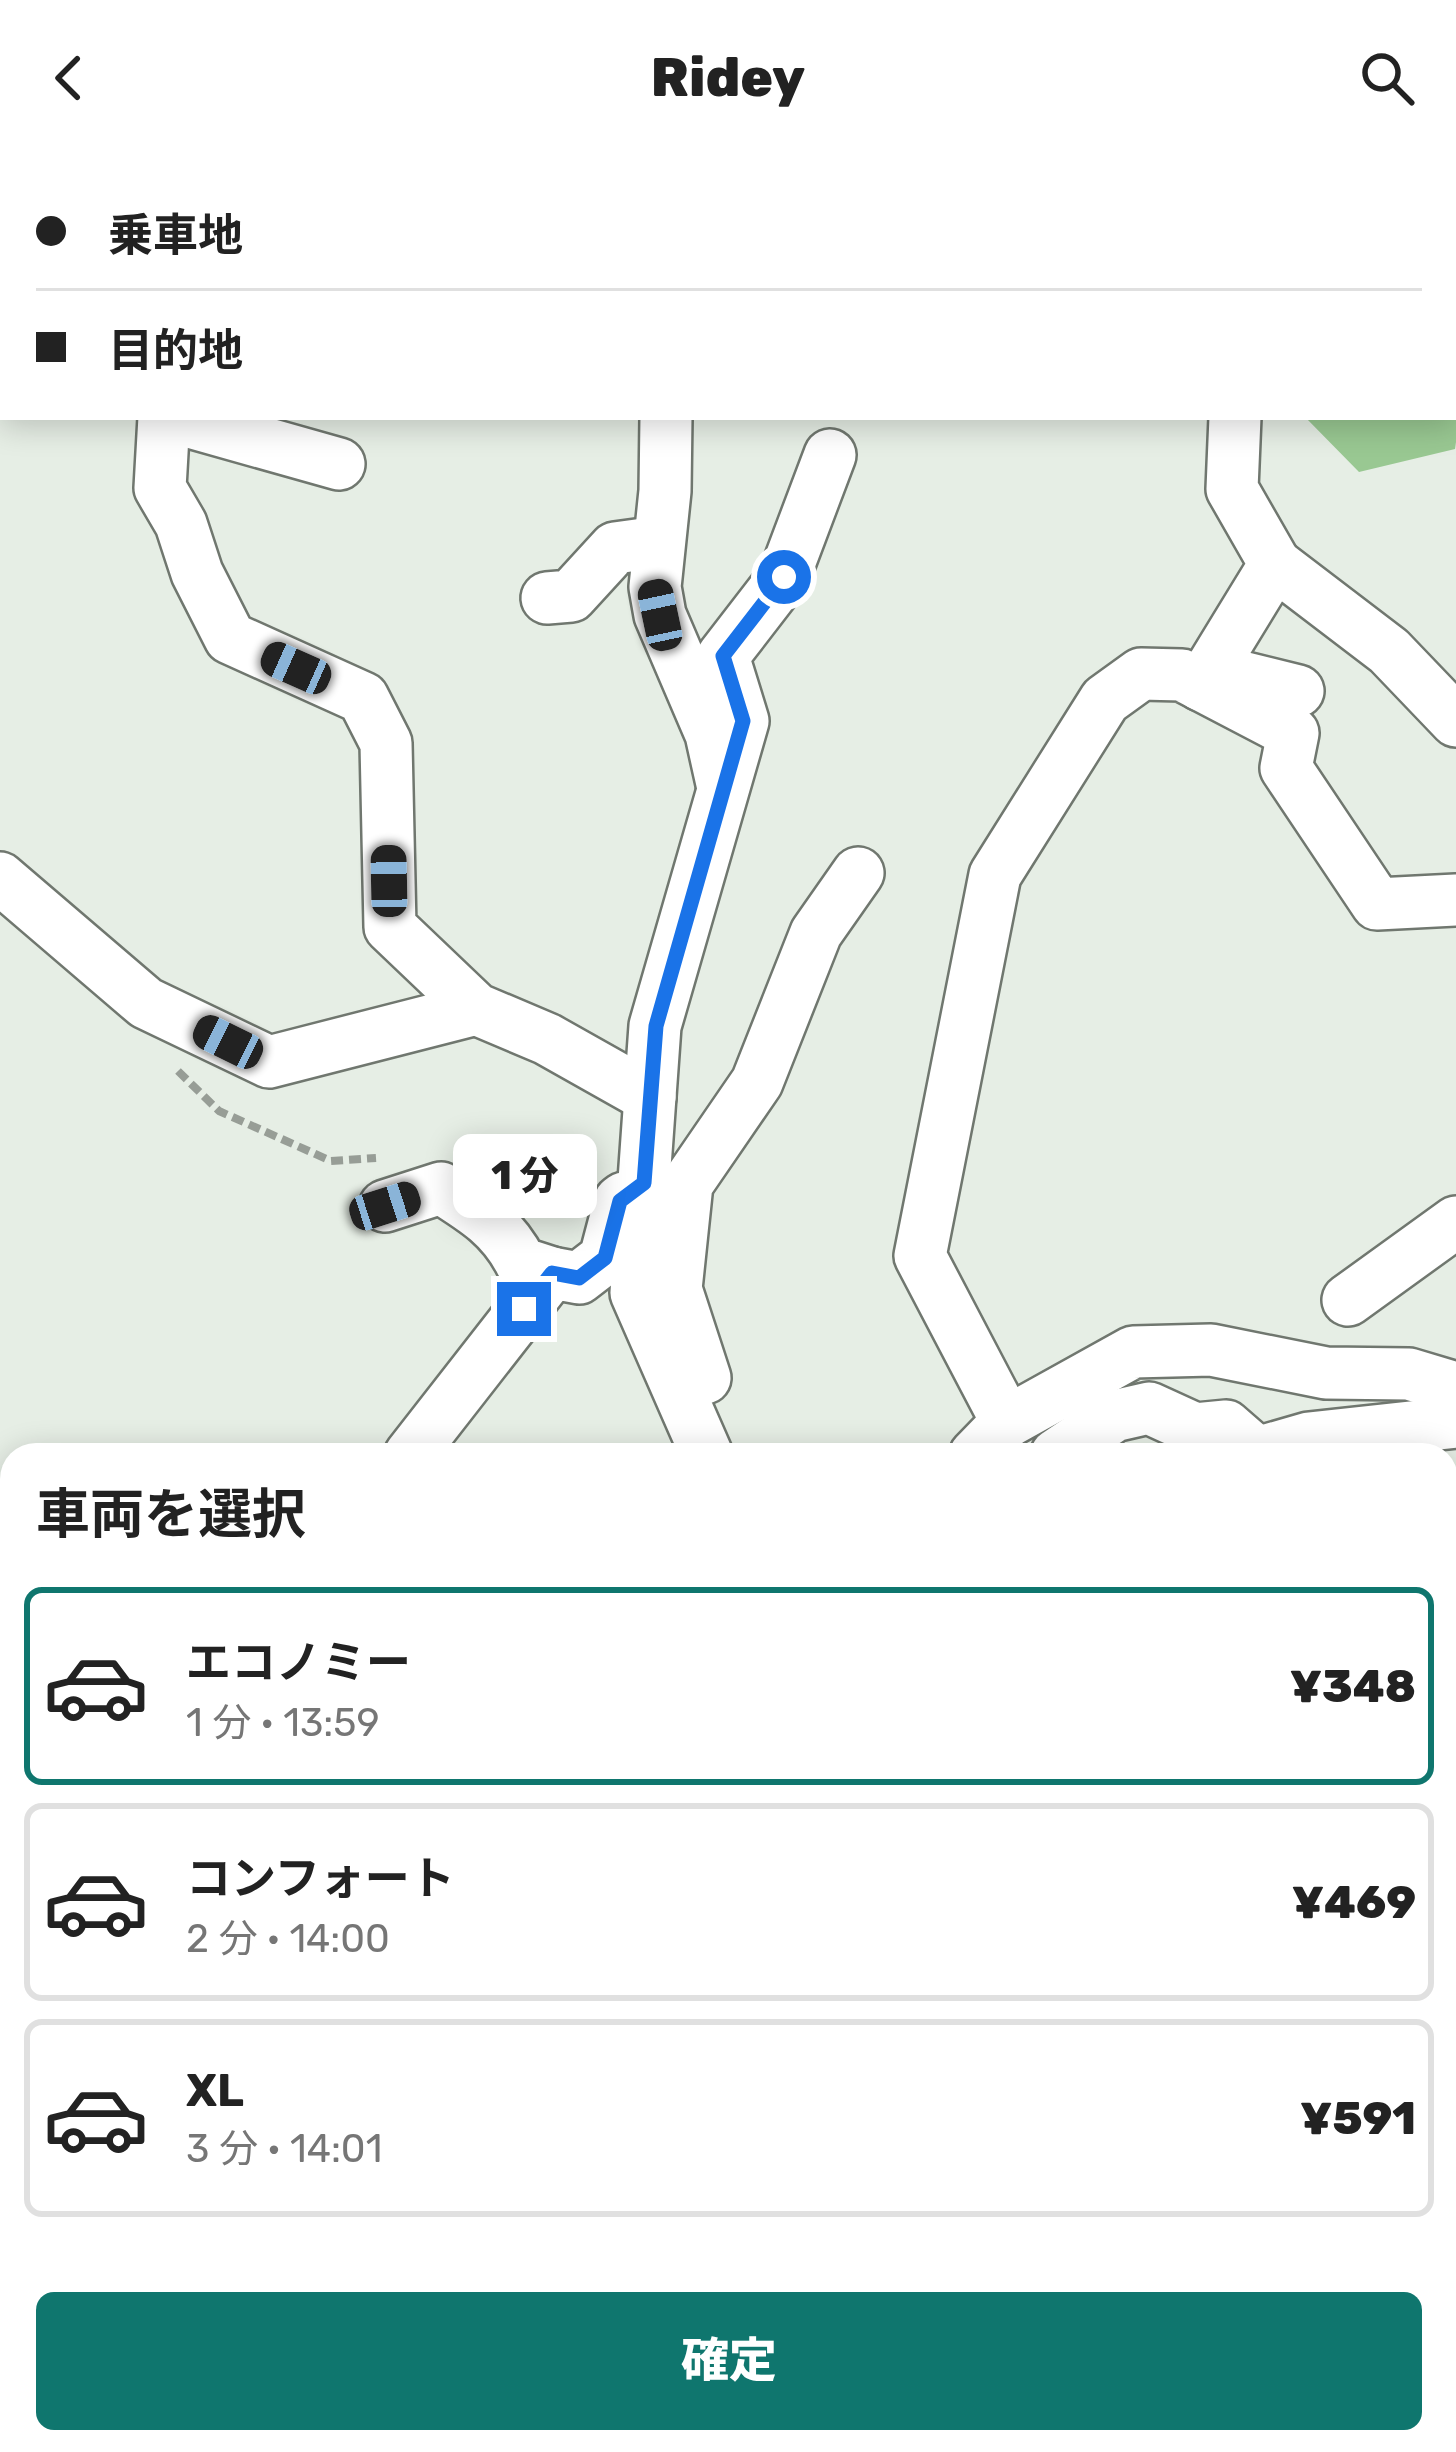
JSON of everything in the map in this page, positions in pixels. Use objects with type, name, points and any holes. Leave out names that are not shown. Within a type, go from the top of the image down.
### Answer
[{"type":"street","points":[[168,420],[160,488],[181,524],[197,573],[230,638],[363,698],[386,743],[390,927],[476,1009],[547,1039],[650,1097]]},
{"type":"street","points":[[179,420],[339,464]]},
{"type":"street","points":[[666,420],[655,587],[660,615],[711,734],[724,791]]},
{"type":"street","points":[[1235,420],[1232,489],[1275,564],[1389,651],[1456,721]]},
{"type":"street","points":[[702,1443],[636,1293],[656,1026],[743,721],[723,656],[784,577],[830,455]]},
{"type":"street","points":[[547,598],[572,596],[615,548],[659,542]]},
{"type":"street","points":[[1275,564],[1368,587]]},
{"type":"street","points":[[1206,677],[1275,564]]},
{"type":"street","points":[[1298,691],[1206,677],[1142,674],[1105,700],[995,875],[920,1256],[1001,1440],[1133,1352],[1211,1350],[1326,1372],[1408,1374],[1456,1388]]},
{"type":"street","points":[[1206,677],[1293,733],[1286,768],[1377,904],[1456,900]]},
{"type":"street","points":[[685,1404],[710,1394],[676,1289],[687,1184],[758,1082],[815,933],[859,873]]},
{"type":"street","points":[[0,878],[146,1003],[269,1063],[476,1009]]},
{"type":"street","points":[[385,1206],[441,1188],[490,1219],[521,1263],[579,1278],[605,1258],[620,1201],[644,1183]]},
{"type":"street","points":[[1348,1300],[1456,1222]]},
{"type":"street","points":[[419,1443],[552,1273]]},
{"type":"street","points":[[1073,1443],[1114,1415],[1149,1408],[1195,1429],[1226,1426],[1242,1443]]},
{"type":"street","points":[[1292,1443],[1456,1422]]},
{"type":"green space","points":[[1308,420],[1456,420],[1455,449],[1359,472]]},
{"type":"route","points":[[524,1309],[552,1273],[579,1278],[605,1258],[620,1201],[644,1183],[656,1026],[743,721],[723,656],[784,577]]}]
